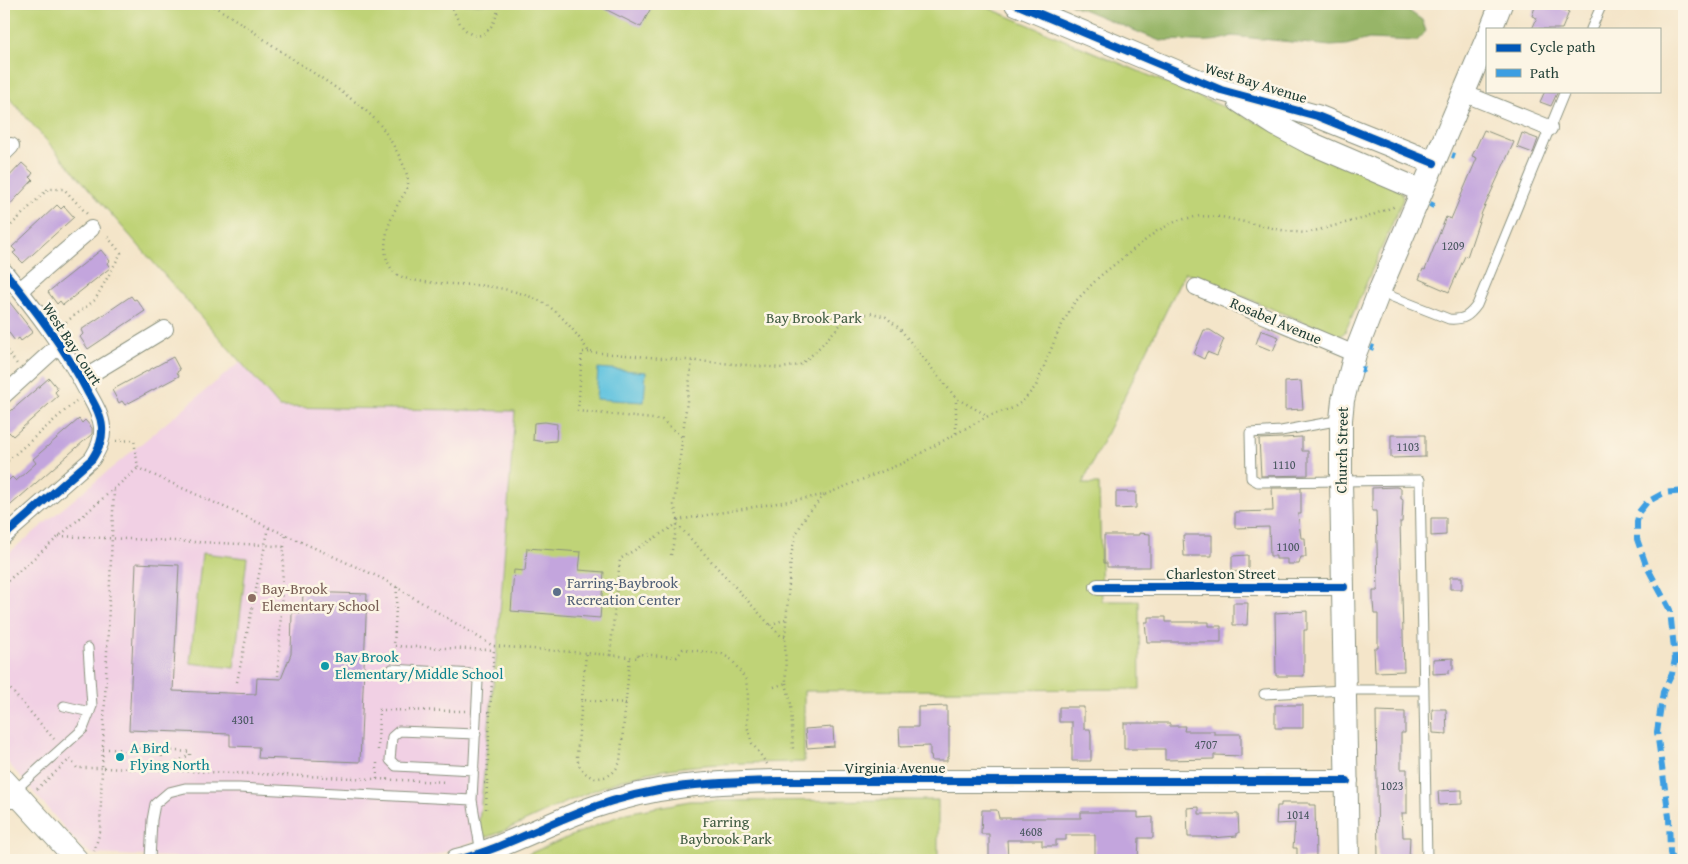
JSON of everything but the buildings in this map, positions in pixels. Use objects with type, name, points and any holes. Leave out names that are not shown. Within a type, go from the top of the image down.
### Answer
[{"type":"street","name":"West Bay Avenue","points":[[1016,4],[1221,90],[1317,116],[1434,163]]},
{"type":"street","points":[[1491,28],[1501,4]]},
{"type":"street","name":"Church Street","points":[[1348,860],[1341,420],[1343,400],[1356,354],[1379,292],[1486,40]]},
{"type":"street","name":"West Bay Avenue","points":[[1221,90],[1308,142],[1422,191]]},
{"type":"street","points":[[1464,93],[1549,128]]},
{"type":"street","points":[[20,290],[91,229]]},
{"type":"street","name":"West Bay Court","points":[[4,271],[20,290],[59,345],[84,385],[110,440]]},
{"type":"street","name":"Rosabel Avenue","points":[[1196,287],[1356,354]]},
{"type":"street","points":[[84,385],[165,329]]},
{"type":"street","points":[[4,395],[59,345]]},
{"type":"street","points":[[4,536],[110,440]]},
{"type":"street","name":"Charleston Street","points":[[1098,587],[1344,588]]},
{"type":"street","name":"Virginia Avenue","points":[[457,860],[481,853],[598,806],[656,790],[690,784],[778,782],[1347,781]]},
{"type":"street","points":[[16,794],[86,856]]},
{"type":"lane","points":[[1591,28],[1602,4]]},
{"type":"lane","points":[[1379,292],[1449,319],[1460,320],[1469,316],[1477,305],[1565,92]]},
{"type":"lane","points":[[1341,420],[1281,431],[1250,433],[1251,478],[1258,482],[1420,480],[1426,860]]},
{"type":"lane","points":[[16,794],[83,729],[92,706],[88,648]]},
{"type":"lane","points":[[392,669],[473,674],[478,682],[472,800],[481,853]]},
{"type":"lane","points":[[1264,694],[1346,690],[1424,690]]},
{"type":"lane","points":[[64,706],[90,712]]},
{"type":"lane","points":[[474,770],[396,766],[390,760],[392,737],[399,731],[476,734]]},
{"type":"lane","points":[[150,860],[152,820],[156,804],[169,792],[185,788],[239,788],[472,800]]},
{"type":"path","points":[[209,4],[354,101],[381,126],[406,170],[408,184],[392,215],[386,234],[386,253],[394,273],[404,278],[421,282],[486,286],[518,292],[540,301],[557,313],[576,332],[589,352]]},
{"type":"path","points":[[451,4],[457,18],[465,29],[471,34],[477,35],[485,33],[491,27],[498,14],[499,4]]},
{"type":"path","points":[[678,520],[824,495],[903,463],[988,416],[1013,408],[1024,400],[1036,386],[1059,330],[1074,303],[1100,276],[1157,231],[1179,220],[1200,216],[1222,217],[1286,230],[1306,232],[1365,218],[1393,207],[1399,201]]},
{"type":"path","points":[[683,438],[662,420],[578,411],[582,352],[782,368],[800,365],[842,323],[857,316],[872,313],[886,318],[900,329],[956,398],[988,416]]},
{"type":"path","points":[[4,347],[26,376]]},
{"type":"path","points":[[671,555],[678,520],[674,505],[692,361]]},
{"type":"path","points":[[4,464],[84,385]]},
{"type":"path","points":[[956,398],[956,433]]},
{"type":"path","points":[[110,440],[134,440],[138,468]]},
{"type":"path","points":[[4,584],[138,468]]},
{"type":"path","points":[[138,468],[383,579],[493,648]]},
{"type":"path","points":[[86,856],[100,832],[114,489]]},
{"type":"path","points":[[793,750],[791,704],[786,683],[785,637],[791,556],[795,536],[805,517],[824,495]]},
{"type":"path","points":[[677,524],[770,625],[781,636],[785,637]]},
{"type":"path","points":[[610,656],[620,559],[677,524]]},
{"type":"path","points":[[237,682],[269,528]]},
{"type":"path","points":[[278,676],[286,535]]},
{"type":"path","points":[[59,536],[284,547]]},
{"type":"path","points":[[397,587],[394,646],[493,648],[638,658],[638,654],[677,657],[683,649],[722,654],[732,660],[744,675],[748,687],[747,726],[749,734],[756,750],[765,759],[767,765]]},
{"type":"path","points":[[770,625],[786,619]]},
{"type":"path","points":[[486,810],[493,648]]},
{"type":"path","points":[[586,653],[577,755],[578,764],[582,770],[593,778],[609,776],[616,770],[620,762],[630,657]]},
{"type":"path","points":[[4,682],[55,741]]},
{"type":"path","points":[[774,687],[786,683]]},
{"type":"path","points":[[582,700],[626,703]]},
{"type":"path","points":[[485,712],[490,712]]},
{"type":"path","points":[[103,749],[190,752],[190,755],[161,770]]},
{"type":"path","points":[[161,770],[162,750]]},
{"type":"path","points":[[66,755],[77,768],[456,782]]},
{"type":"path","points":[[16,794],[70,759]]},
{"type":"path","points":[[482,783],[487,783]]},
{"type":"shaded area","name":"Bay-Brook Elementary School","points":[[240,362],[280,407],[515,410],[498,639],[477,840],[433,856],[406,860],[249,860],[93,854],[81,847],[4,758],[4,557]]},
{"type":"green space","name":"Bay Brook Park","points":[[4,4],[979,4],[1238,113],[1401,191],[1403,199],[1345,332],[1339,337],[1185,272],[1082,484],[1099,484],[1102,601],[1139,601],[1140,689],[804,691],[804,762],[709,765],[652,772],[612,783],[496,834],[477,840],[498,639],[515,411],[280,407],[4,92]]},
{"type":"green space","points":[[1070,4],[1399,4],[1422,20],[1426,31],[1417,41],[1369,39],[1346,45],[1331,46],[1232,36],[1214,41],[1160,41]]},
{"type":"green space","points":[[202,553],[247,558],[234,668],[190,663]]},
{"type":"green space","name":"Farring Baybrook Park","points":[[938,800],[938,860],[514,860],[626,813],[690,801]]},
{"type":"water","points":[[598,368],[646,372],[644,402],[596,399]]},
{"type":"marked path","points":[[1430,204],[1434,206]]},
{"type":"marked path","points":[[1361,369],[1365,370]]},
{"type":"marked path","points":[[1672,860],[1670,853],[1669,817],[1657,732],[1663,692],[1672,674],[1675,659],[1670,610],[1646,565],[1637,539],[1637,522],[1639,512],[1647,502],[1664,493],[1684,491]]},
{"type":"marked path","points":[[1675,659],[1684,664]]},
{"type":"cycle path","points":[[1016,4],[1221,90],[1317,116],[1434,163]]},
{"type":"cycle path","points":[[4,271],[38,314],[69,359],[96,408],[100,417],[102,431],[100,443],[92,459],[4,536]]},
{"type":"cycle path","points":[[1098,587],[1344,587]]},
{"type":"cycle path","points":[[457,860],[491,849],[574,814],[615,800],[683,786],[730,782],[778,781],[1347,781]]},
{"type":"place","name":"Farring-Baybrook Recreation Center","points":[[557,592]]},
{"type":"place","name":"Bay-Brook Elementary School","points":[[252,598]]},
{"type":"place","name":"Bay Brook Elementary/Middle School","points":[[325,666]]},
{"type":"place","name":"A Bird Flying North","points":[[120,757]]}]
